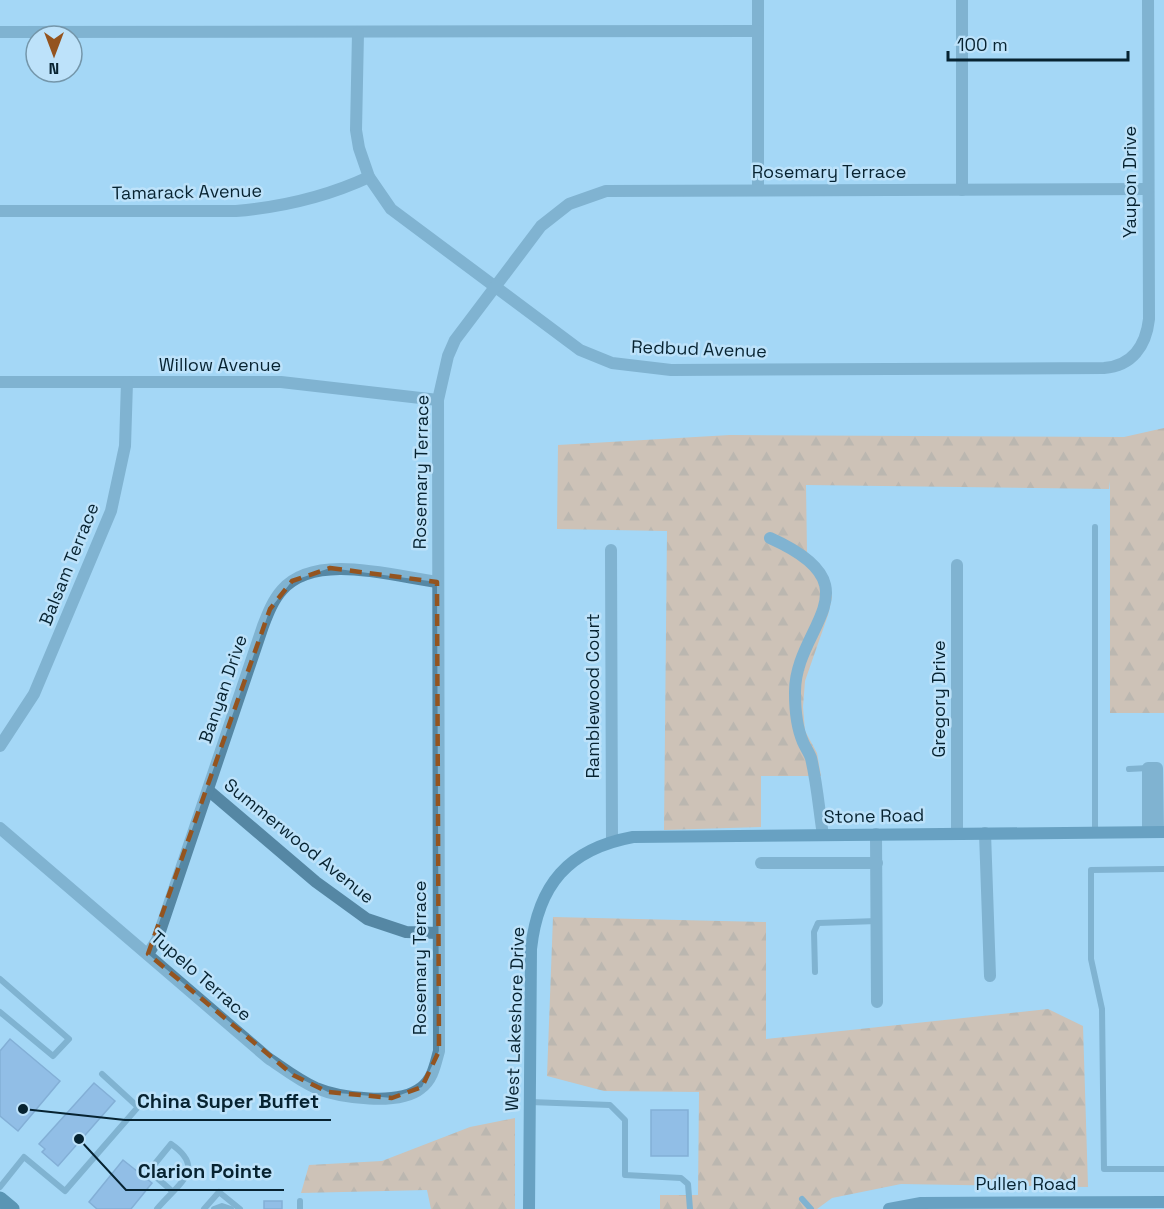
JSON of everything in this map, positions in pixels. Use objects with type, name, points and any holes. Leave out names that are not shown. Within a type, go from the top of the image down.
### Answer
[{"type":"main road","points":[[0,1199],[12,1209]]},
{"type":"street","points":[[758,0],[758,190]]},
{"type":"street","points":[[962,0],[962,190]]},
{"type":"street","name":"Yaupon Drive","points":[[1132,358],[1143,343],[1149,319],[1148,0]]},
{"type":"street","points":[[0,32],[758,31]]},
{"type":"street","name":"Redbud Avenue","points":[[357,33],[356,130],[359,148],[369,177],[391,209],[580,350],[612,363],[638,368],[1104,368],[1122,365],[1132,358]]},
{"type":"street","name":"Tamarack Avenue","points":[[0,211],[236,211],[270,208],[308,201],[369,177]]},
{"type":"street","name":"Rosemary Terrace","points":[[401,1097],[422,1087],[430,1078],[437,1060],[438,400],[448,356],[455,340],[541,226],[551,216],[582,197],[606,191],[1148,189]]},
{"type":"street","name":"Willow Avenue","points":[[0,382],[281,382],[438,400]]},
{"type":"street","name":"Balsam Terrace","points":[[0,746],[34,694],[108,520],[125,446],[127,382]]},
{"type":"street","points":[[770,538],[788,546],[806,560],[822,581],[826,591],[824,611],[798,667],[794,690],[796,720],[810,757],[823,835]]},
{"type":"street","name":"Ramblewood Court","points":[[611,550],[612,841]]},
{"type":"street","name":"Gregory Drive","points":[[957,565],[957,834]]},
{"type":"street","name":"Banyan Drive","points":[[148,954],[157,940],[263,626],[270,609],[283,589],[304,574],[330,568],[437,582]]},
{"type":"street","points":[[1156,768],[1157,832]]},
{"type":"street","name":"Summerwood Avenue","points":[[208,790],[316,882],[367,919],[406,932],[438,933]]},
{"type":"street","name":"Tupelo Terrace","points":[[0,828],[268,1058],[293,1075],[328,1092],[353,1097],[401,1097]]},
{"type":"street","name":"Stone Road","points":[[588,851],[612,841],[633,837],[1157,832]]},
{"type":"street","points":[[985,833],[990,976]]},
{"type":"street","points":[[876,834],[877,1002]]},
{"type":"street","name":"West Lakeshore Drive","points":[[529,1209],[534,926],[542,901],[555,879],[588,851]]},
{"type":"street","points":[[761,863],[877,863]]},
{"type":"street","name":"Pullen Road","points":[[889,1209],[921,1203],[1164,1202]]},
{"type":"lane","points":[[1095,526],[1095,832]]},
{"type":"lane","points":[[1129,769],[1156,768]]},
{"type":"lane","points":[[1164,869],[1092,870],[1091,959],[1102,1009],[1104,1169],[1164,1169]]},
{"type":"lane","points":[[815,972],[814,932],[818,923],[877,921]]},
{"type":"lane","points":[[0,979],[69,1039],[53,1056],[1,1014]]},
{"type":"lane","points":[[0,1188],[24,1157],[65,1191],[138,1107],[102,1074]]},
{"type":"lane","points":[[530,1102],[610,1105],[625,1120],[625,1175],[681,1178],[688,1185],[690,1209]]},
{"type":"lane","points":[[157,1209],[189,1171],[190,1163],[186,1155],[171,1144],[149,1171],[172,1191]]},
{"type":"lane","points":[[204,1209],[219,1191],[240,1209]]},
{"type":"lane","points":[[801,1199],[811,1209]]},
{"type":"lane","points":[[300,1201],[300,1209]]},
{"type":"lane","points":[[214,1209],[222,1206],[231,1209]]},
{"type":"highlighted area","points":[[330,568],[437,582],[439,1051],[422,1087],[392,1098],[328,1092],[293,1075],[148,954],[270,609],[292,581]]},
{"type":"green space","points":[[1164,428],[1164,713],[1110,713],[1110,481],[1109,489],[806,485],[807,553],[826,574],[832,597],[805,681],[803,707],[805,731],[817,753],[821,776],[761,776],[761,827],[664,830],[667,531],[557,529],[558,445],[730,435],[1124,437]]},
{"type":"green space","points":[[553,917],[766,922],[766,1039],[1048,1009],[1083,1026],[1088,1187],[901,1184],[832,1198],[817,1209],[660,1209],[660,1195],[698,1195],[699,1092],[604,1091],[547,1076]]},
{"type":"green space","points":[[515,1118],[515,1209],[431,1209],[427,1190],[301,1193],[309,1165],[382,1161],[470,1127]]},
{"type":"building","points":[[10,1039],[60,1081],[18,1131],[0,1116],[0,1051]]},
{"type":"building","points":[[94,1083],[115,1101],[58,1166],[42,1152],[45,1149],[39,1144]]},
{"type":"building","points":[[651,1110],[688,1110],[688,1156],[651,1156]]},
{"type":"building","points":[[123,1160],[152,1183],[131,1209],[97,1209],[89,1202]]},
{"type":"building","points":[[264,1201],[282,1201],[282,1209],[264,1209]]},
{"type":"place","name":"China Super Buffet","points":[[23,1109]]},
{"type":"place","name":"Clarion Pointe","points":[[79,1139]]}]
